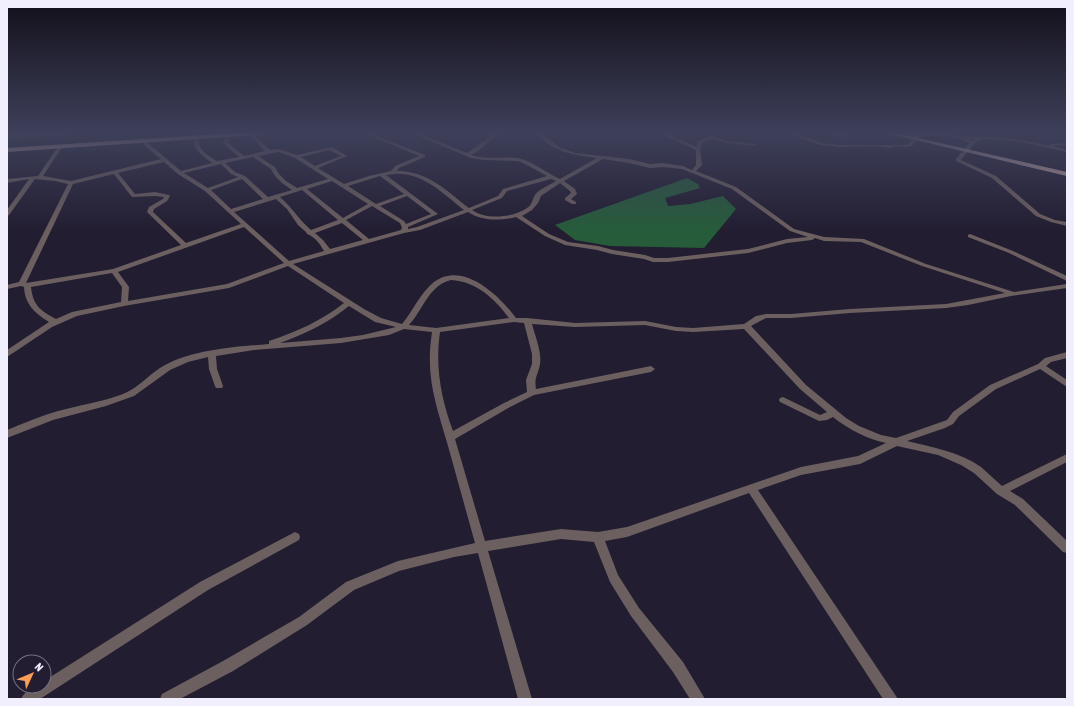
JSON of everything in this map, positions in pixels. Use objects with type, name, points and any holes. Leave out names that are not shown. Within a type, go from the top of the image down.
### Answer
[{"type":"highway","points":[[1033,166],[1067,174]]},
{"type":"street","points":[[39,178],[47,166]]},
{"type":"street","points":[[7,181],[33,178],[56,178],[71,183],[140,166]]},
{"type":"street","points":[[172,166],[180,173],[207,190],[244,225],[288,263],[378,320],[404,327],[436,330],[514,320],[527,320],[575,324],[646,323],[676,329],[693,330],[746,326],[759,318],[766,316],[791,316],[946,306],[1067,286]]},
{"type":"street","points":[[180,173],[205,166]]},
{"type":"street","points":[[224,166],[232,173],[243,177],[267,199]]},
{"type":"street","points":[[270,166],[273,168],[276,176],[297,191]]},
{"type":"street","points":[[311,166],[393,217],[405,228],[428,226],[500,197],[505,190],[550,177]]},
{"type":"street","points":[[314,168],[319,166]]},
{"type":"street","points":[[392,174],[397,167],[400,166]]},
{"type":"street","points":[[530,166],[560,181],[573,190],[574,194],[568,199],[574,203]]},
{"type":"street","points":[[344,186],[382,175],[405,173],[418,176],[434,185],[477,215],[503,218],[517,215],[533,208],[538,199],[538,195],[588,166]]},
{"type":"street","points":[[676,166],[693,171],[734,188],[787,228],[816,238]]},
{"type":"street","points":[[693,171],[699,166]]},
{"type":"street","points":[[970,166],[994,178],[1038,215],[1053,221],[1067,224]]},
{"type":"street","points":[[115,172],[134,196],[155,194],[167,196],[165,200],[151,208],[150,212],[185,246]]},
{"type":"street","points":[[7,354],[55,322],[75,314],[229,286],[288,263],[368,241],[405,228],[435,214],[382,175]]},
{"type":"street","points":[[207,190],[243,177]]},
{"type":"street","points":[[7,214],[33,178]]},
{"type":"street","points":[[230,211],[333,179]]},
{"type":"street","points":[[532,182],[545,190]]},
{"type":"street","points":[[55,322],[34,310],[28,299],[24,285],[71,183]]},
{"type":"street","points":[[304,189],[341,221],[368,241]]},
{"type":"street","points":[[310,233],[341,221],[374,205],[408,194]]},
{"type":"street","points":[[277,197],[289,208],[300,224],[321,241],[328,251]]},
{"type":"street","points":[[517,215],[548,235],[567,244],[598,248],[612,252],[645,257],[653,260],[668,260],[748,251],[787,241],[816,238],[862,240],[924,264],[1012,294]]},
{"type":"street","points":[[7,287],[114,271],[244,225]]},
{"type":"street","points":[[970,236],[1011,252],[1067,279]]},
{"type":"street","points":[[114,271],[126,287],[124,304]]},
{"type":"street","points":[[7,434],[53,416],[108,403],[126,396],[142,389],[164,370],[199,357],[262,346],[359,338],[404,327],[427,293],[444,280],[451,278],[467,281],[496,297],[514,320]]},
{"type":"street","points":[[262,346],[313,328],[349,302]]},
{"type":"street","points":[[527,320],[536,354],[536,364],[530,380],[532,393]]},
{"type":"street","points":[[746,326],[790,374],[833,412],[856,428],[879,438],[944,453],[958,458],[977,470],[1001,491],[1019,502],[1067,548]]},
{"type":"street","points":[[436,330],[433,376],[438,400],[525,699]]},
{"type":"street","points":[[212,354],[213,369],[219,386]]},
{"type":"street","points":[[167,699],[228,666],[303,621],[350,586],[398,566],[426,558],[481,546],[561,534],[598,537],[627,532],[801,471],[860,460],[897,442],[950,422],[956,414],[993,387],[1018,374],[1041,366],[1048,360],[1067,355]]},
{"type":"street","points":[[1041,366],[1067,384]]},
{"type":"street","points":[[450,437],[507,405],[532,393],[651,370]]},
{"type":"street","points":[[783,400],[819,418],[824,418],[833,412]]},
{"type":"street","points":[[1001,491],[1067,458]]},
{"type":"street","points":[[752,489],[891,699]]},
{"type":"street","points":[[28,699],[204,586],[295,537]]},
{"type":"street","points":[[598,537],[609,566],[635,612],[678,668],[698,699]]},
{"type":"green space","points":[[687,178],[698,184],[700,188],[665,198],[668,206],[690,204],[723,196],[736,209],[704,248],[610,246],[575,240],[555,225]]}]
